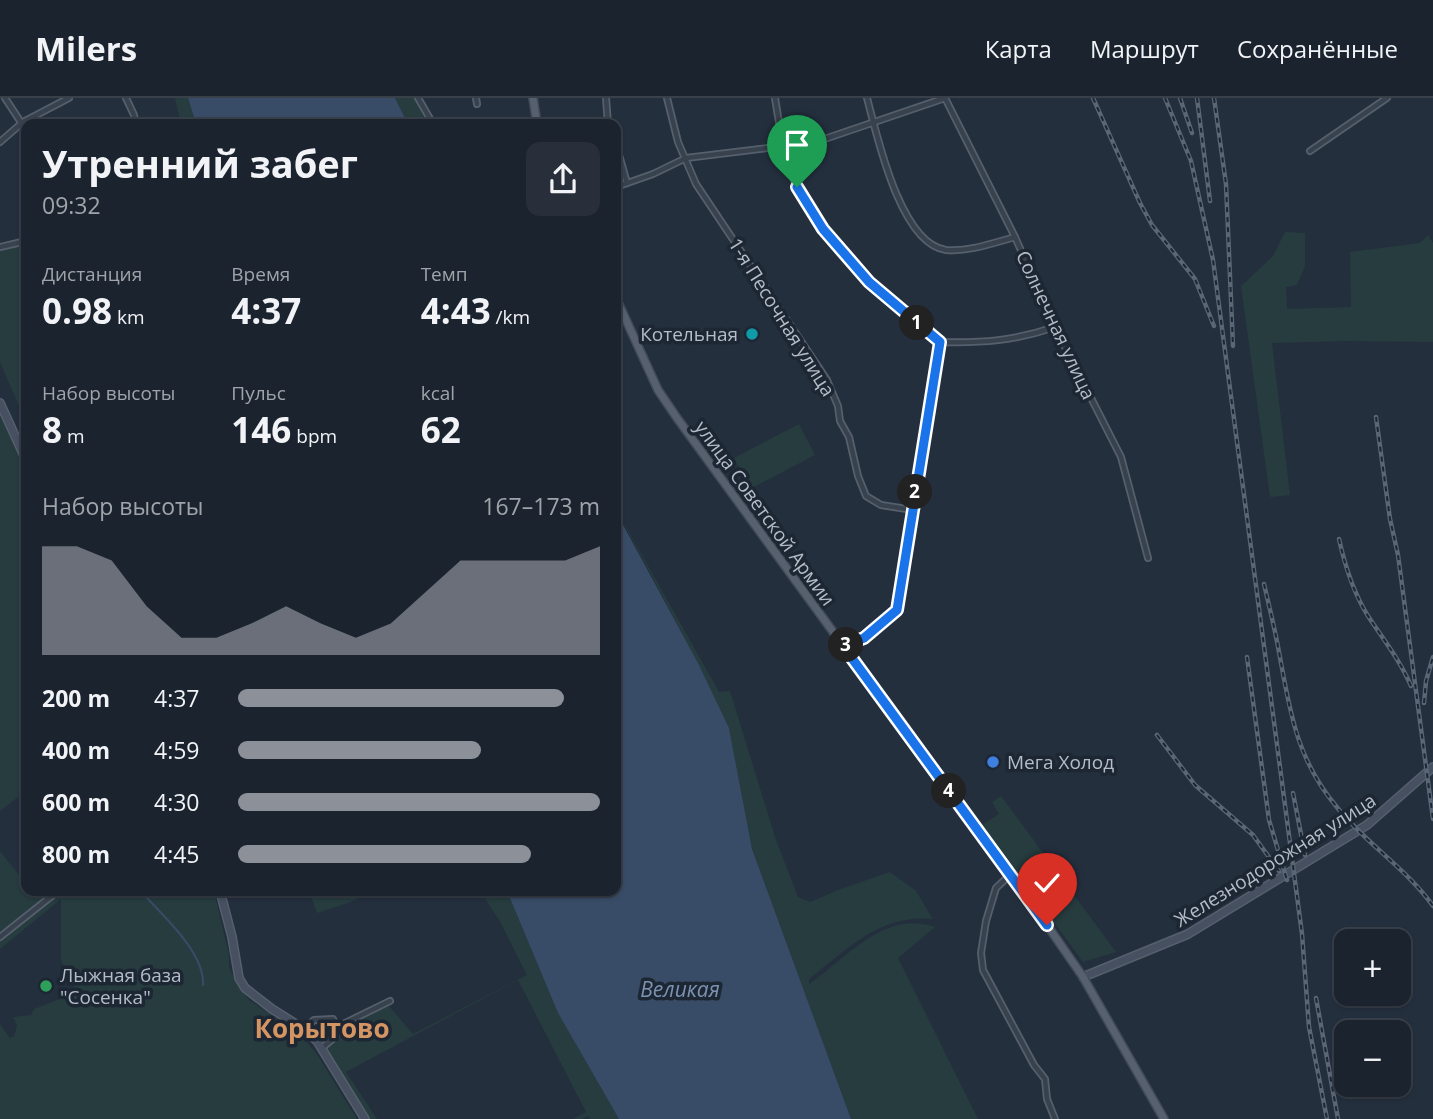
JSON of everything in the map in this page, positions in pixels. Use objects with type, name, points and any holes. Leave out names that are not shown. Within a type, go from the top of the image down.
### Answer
[{"type":"main road","points":[[533,98],[536,119]]},
{"type":"main road","name":"улица Советской Армии","points":[[621,309],[658,390],[1083,978],[1164,1119]]},
{"type":"street","points":[[5,98],[21,119]]},
{"type":"street","points":[[29,119],[68,98]]},
{"type":"street","points":[[126,98],[135,119]]},
{"type":"street","points":[[418,98],[430,119]]},
{"type":"street","points":[[606,98],[608,119]]},
{"type":"street","name":"1-я Песочная улица","points":[[667,98],[678,142],[696,184],[827,380],[838,406],[840,421],[849,436],[858,476],[866,496],[881,505],[913,510]]},
{"type":"street","points":[[775,98],[784,146],[797,187],[823,229],[869,282],[940,342],[983,344],[1035,334],[1055,327]]},
{"type":"street","points":[[867,98],[895,195],[906,215],[928,242],[944,250],[971,249],[1015,237]]},
{"type":"street","points":[[621,185],[686,158],[804,146],[945,98]]},
{"type":"street","name":"Солнечная улица","points":[[945,98],[1121,457],[1148,558]]},
{"type":"street","points":[[1310,151],[1387,98]]},
{"type":"street","points":[[0,142],[21,124]]},
{"type":"street","points":[[621,162],[627,183]]},
{"type":"street","points":[[0,247],[21,242]]},
{"type":"street","points":[[843,646],[864,638],[897,610],[940,342]]},
{"type":"street","points":[[0,403],[21,449]]},
{"type":"street","name":"Железнодорожная улица","points":[[1083,978],[1188,934],[1367,825],[1433,767]]},
{"type":"street","points":[[1011,875],[996,888],[986,921],[981,953],[983,970],[1034,1065],[1045,1079],[1047,1099],[1055,1119]]},
{"type":"street","points":[[0,937],[52,896]]},
{"type":"street","points":[[221,896],[239,978],[245,988],[272,1009],[304,1028],[322,1048],[364,1118]]},
{"type":"street","points":[[337,1027],[390,1001]]},
{"type":"street","points":[[304,1028],[314,1020],[333,1019],[337,1027],[335,1037],[322,1048]]},
{"type":"green space","points":[[175,98],[188,98],[194,119],[180,119]]},
{"type":"green space","points":[[395,98],[415,98],[425,119],[406,119]]},
{"type":"green space","points":[[1285,232],[1305,233],[1305,266],[1297,285],[1286,287],[1287,309],[1351,307],[1350,252],[1420,243],[1428,235],[1433,243],[1433,342],[1272,343],[1290,495],[1270,497],[1241,286],[1273,256]]},
{"type":"green space","points":[[21,245],[21,410],[0,362],[0,251]]},
{"type":"green space","points":[[0,414],[21,461],[21,800],[18,797],[0,811]]},
{"type":"green space","points":[[799,424],[815,455],[750,489],[734,458]]},
{"type":"green space","points":[[621,518],[719,692],[730,691],[776,840],[798,897],[810,902],[890,872],[916,891],[933,919],[896,922],[880,928],[837,956],[809,979],[809,984],[867,939],[882,931],[916,923],[935,927],[898,958],[978,1119],[851,1119],[752,849],[729,728],[698,663]]},
{"type":"green space","points":[[1001,796],[1116,952],[1083,962],[982,825],[999,814],[992,802]]},
{"type":"green space","points":[[0,851],[21,878],[21,896],[215,896],[229,955],[229,967],[236,982],[249,1000],[302,1036],[318,1056],[357,1119],[0,1119],[0,1024],[10,1038],[14,1036],[17,1026],[13,1017],[31,1015],[34,1009],[73,994],[74,982],[61,961],[61,899],[0,949]]},
{"type":"green space","points":[[311,896],[364,896],[348,903],[317,913]]},
{"type":"green space","points":[[483,896],[509,896],[558,1013],[619,1119],[590,1119],[588,1116],[573,1119],[586,1112],[518,980],[346,1072],[377,1119],[370,1119],[326,1050],[341,1029],[388,1005],[413,1034],[527,975],[501,923]]},
{"type":"water","points":[[188,98],[395,98],[406,119],[194,119]]},
{"type":"water","name":"Великая","points":[[621,521],[698,663],[729,728],[752,849],[851,1119],[619,1119],[558,1013],[509,896],[621,896]]},
{"type":"waterway","points":[[147,898],[191,950],[198,962],[203,985]]},
{"type":"railway","points":[[1093,98],[1140,203],[1152,225],[1195,279],[1214,326]]},
{"type":"railway","points":[[1165,98],[1191,161],[1213,260],[1302,934],[1309,1027],[1327,1119]]},
{"type":"railway","points":[[1180,98],[1192,133]]},
{"type":"railway","points":[[1197,98],[1210,201]]},
{"type":"railway","points":[[1214,98],[1226,184],[1233,346]]},
{"type":"railway","points":[[1376,417],[1390,519],[1398,555],[1433,819]]},
{"type":"railway","points":[[1339,539],[1358,598],[1397,658],[1411,686]]},
{"type":"railway","points":[[1264,584],[1291,714],[1303,752],[1312,770],[1347,819],[1411,880],[1433,906]]},
{"type":"railway","points":[[1247,657],[1269,820],[1287,880]]},
{"type":"railway","points":[[1424,703],[1426,681],[1433,657]]},
{"type":"railway","points":[[1157,735],[1195,785],[1253,835],[1279,871]]},
{"type":"railway","points":[[1293,793],[1305,855]]},
{"type":"railway","points":[[1316,998],[1338,1119]]},
{"type":"place","name":"Котельная","points":[[752,334]]},
{"type":"place","name":"Мега Холод","points":[[993,762]]},
{"type":"place","name":"Лыжная база \"Сосенка\"","points":[[46,986]]},
{"type":"district","name":"Корытово","points":[[322,1029]]},
{"type":"route","points":[[797,187],[823,229],[869,282],[940,342],[897,610],[864,638],[843,646],[1047,925]]}]
